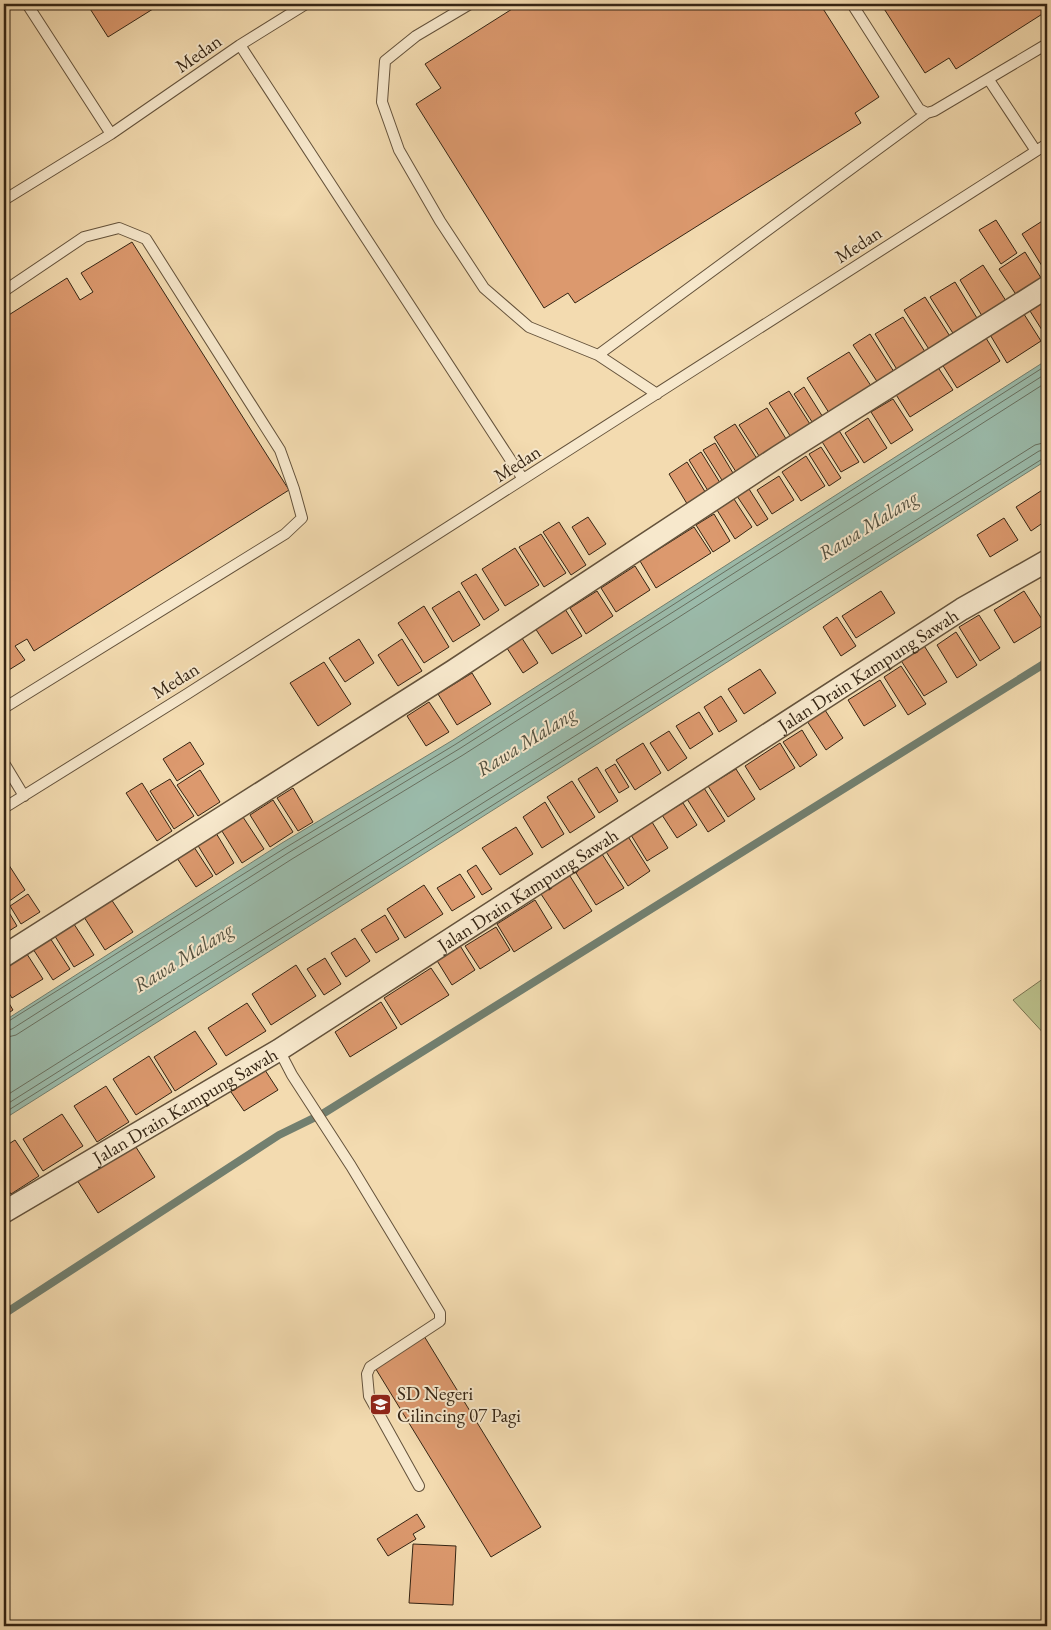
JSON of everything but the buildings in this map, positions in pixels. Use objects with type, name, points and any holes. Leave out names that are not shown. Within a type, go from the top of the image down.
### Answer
[{"type":"street","points":[[4,956],[453,671],[779,456],[1047,287]]},
{"type":"street","name":"Jalan Drain Kampung Sawah","points":[[4,1212],[279,1050],[962,609],[1047,561]]},
{"type":"lane","points":[[27,4],[111,134]]},
{"type":"lane","name":"Medan","points":[[4,200],[111,134],[240,45],[306,4]]},
{"type":"lane","points":[[470,4],[416,36],[385,61],[382,102],[399,150],[440,221],[484,288],[529,327],[598,355],[657,394]]},
{"type":"lane","points":[[852,4],[919,108],[927,113]]},
{"type":"lane","points":[[598,355],[927,113],[934,111],[989,80],[1047,44]]},
{"type":"lane","points":[[240,45],[523,479]]},
{"type":"lane","points":[[989,80],[1036,151]]},
{"type":"lane","name":"Medan","points":[[4,808],[1047,144]]},
{"type":"lane","points":[[4,291],[84,237],[119,228],[146,239],[280,450],[302,518],[285,534],[4,708]]},
{"type":"lane","points":[[4,763],[24,796]]},
{"type":"lane","points":[[279,1050],[292,1075],[351,1166],[442,1318],[370,1367],[367,1374],[369,1396],[419,1486]]},
{"type":"green space","points":[[1047,976],[1047,1037],[1013,1000]]},
{"type":"water","name":"Rawa Malang","points":[[1047,360],[1047,460],[4,1119],[4,1021],[282,843],[453,740]]},
{"type":"waterway","points":[[4,1314],[279,1135],[324,1113],[1047,662]]},
{"type":"place","name":"SD Negeri Cilincing 07 Pagi","points":[[381,1404]]}]
